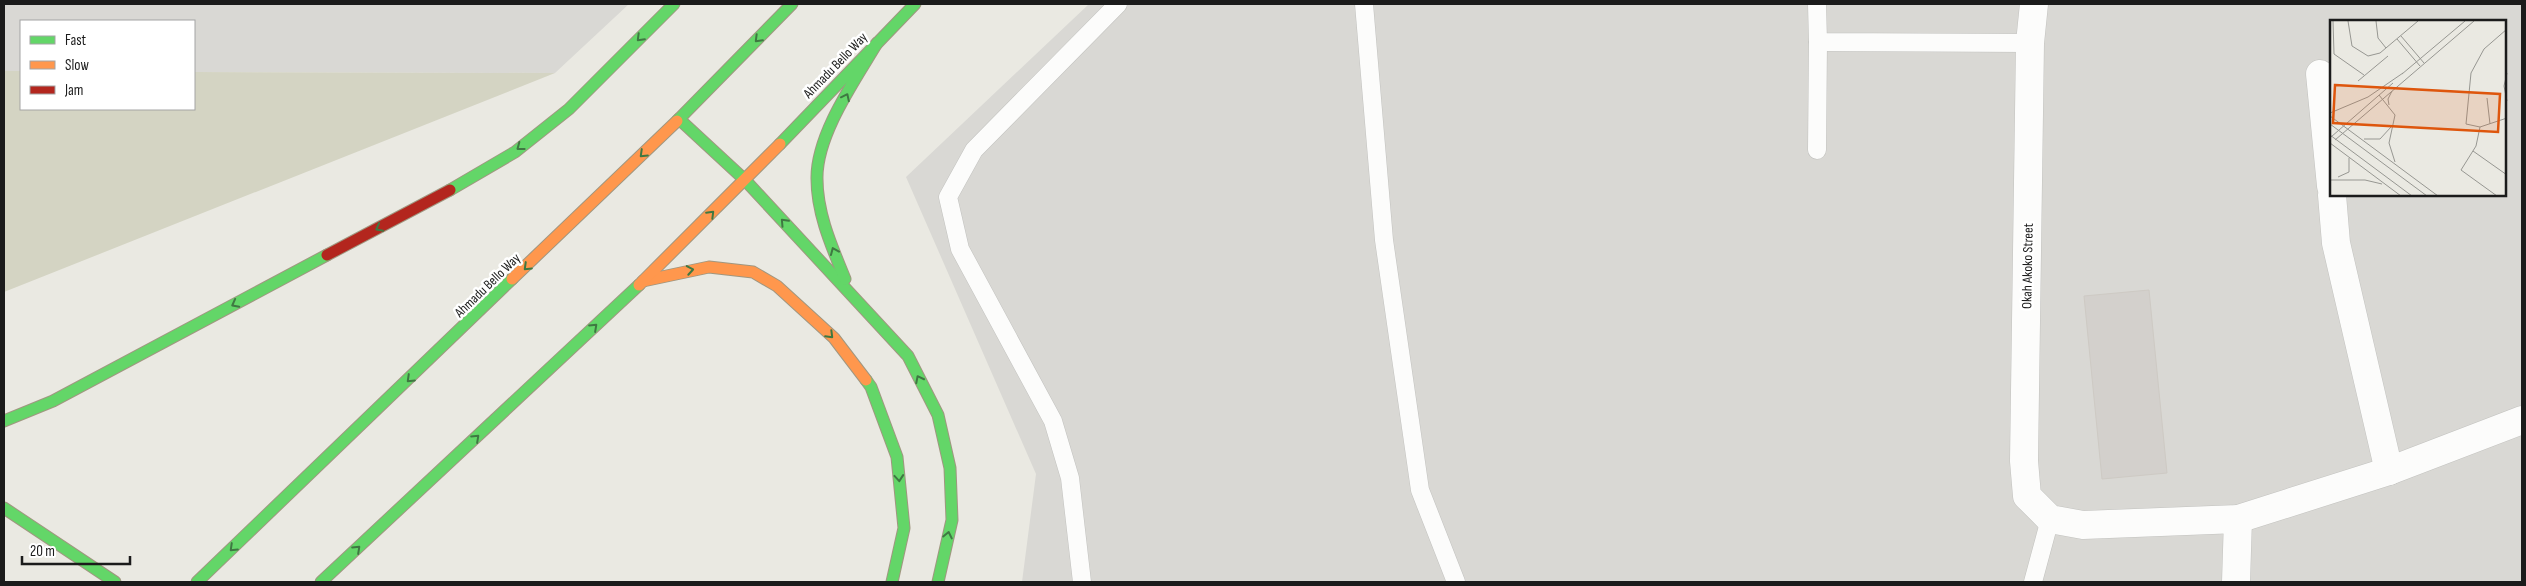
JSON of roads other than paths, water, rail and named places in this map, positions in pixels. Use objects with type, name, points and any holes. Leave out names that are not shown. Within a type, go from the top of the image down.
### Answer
[{"type":"main road","points":[[4,421],[53,401],[447,192],[515,152],[569,110],[674,4]]},
{"type":"main road","name":"Ahmadu Bello Way","points":[[197,582],[680,119],[792,4]]},
{"type":"main road","name":"Ahmadu Bello Way","points":[[321,582],[643,281],[745,180],[915,4]]},
{"type":"main road","points":[[853,296],[830,243],[819,204],[818,164],[850,90],[877,43]]},
{"type":"main road","points":[[680,119],[745,180],[908,356],[938,416],[950,468],[952,520],[938,582]]},
{"type":"main road","points":[[643,281],[709,267],[753,272],[777,286],[834,338],[871,387],[897,457],[904,528],[892,582]]},
{"type":"main road","points":[[4,508],[115,582]]},
{"type":"street","name":"Okah Akoko Street","points":[[2034,4],[2030,43],[2024,461],[2027,496],[2050,519]]},
{"type":"street","points":[[2320,74],[2330,176]]},
{"type":"street","points":[[2332,196],[2336,243],[2389,470]]},
{"type":"street","points":[[2050,519],[2083,525],[2238,519],[2389,470],[2522,420]]},
{"type":"street","points":[[2236,582],[2238,519]]},
{"type":"lane","points":[[1082,582],[1078,526],[1070,478],[1052,421],[960,249],[948,198],[974,150],[1118,4]]},
{"type":"lane","points":[[1364,4],[1384,240],[1420,490],[1456,582]]},
{"type":"lane","points":[[1817,4],[1817,150]]},
{"type":"lane","points":[[1818,42],[2030,43]]},
{"type":"lane","points":[[2033,582],[2050,519]]}]
